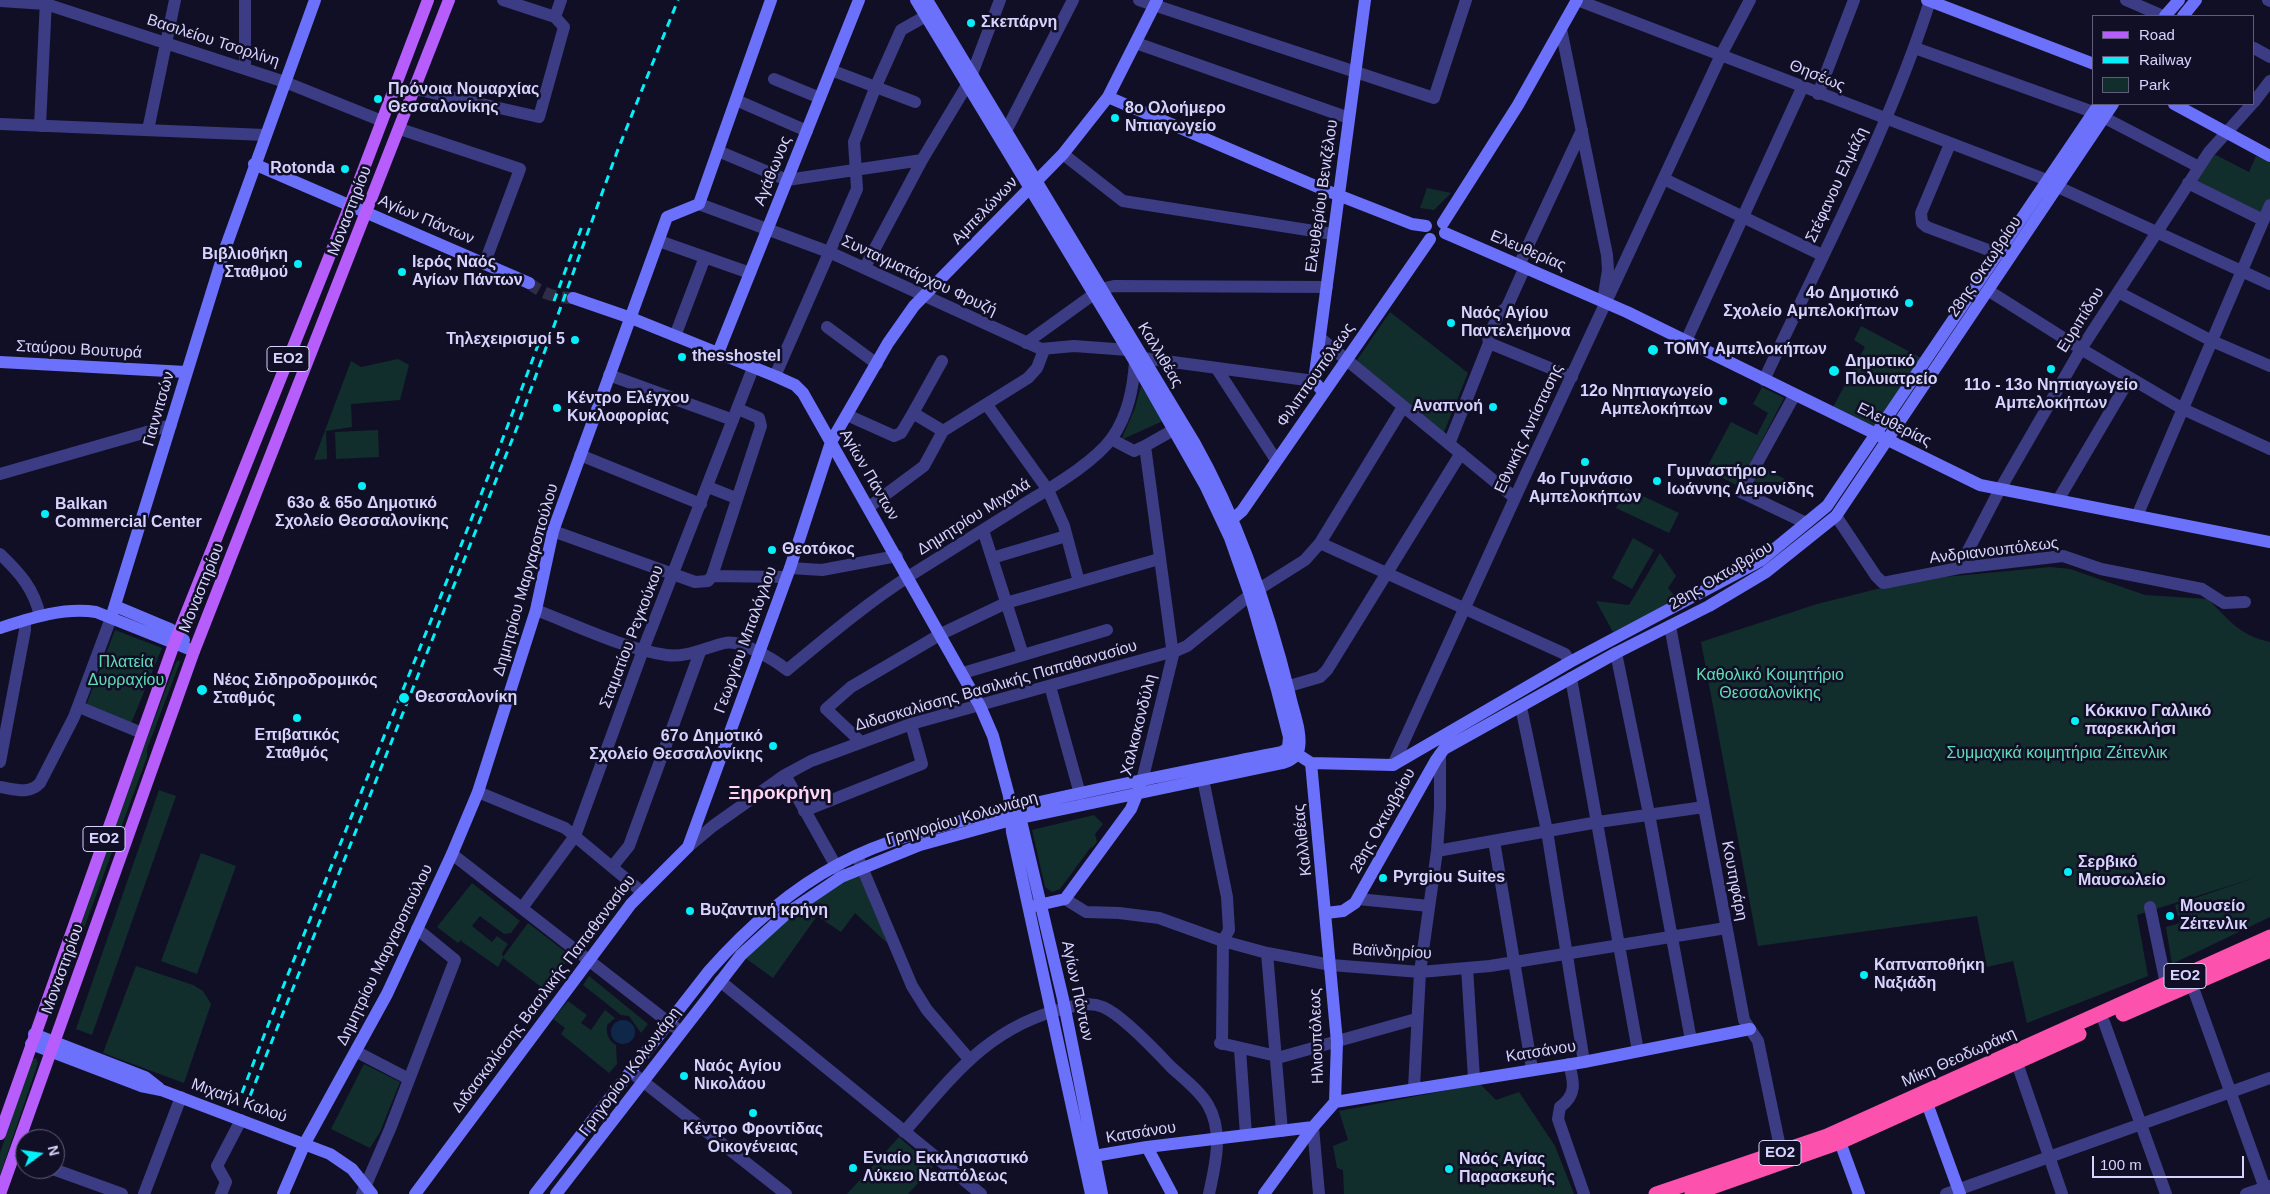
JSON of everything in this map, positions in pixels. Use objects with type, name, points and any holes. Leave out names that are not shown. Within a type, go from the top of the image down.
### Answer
[{"type":"highway","name":"Μίκη Θεοδωράκη","points":[[1692,1194],[1840,1142],[1925,1098],[2270,937]]},
{"type":"highway","name":"Μίκη Θεοδωράκη","points":[[1656,1194],[1827,1136],[2017,1063],[2104,1022],[2270,950]]},
{"type":"main road","name":"Γιαννιτσών","points":[[113,612],[210,292],[254,164],[315,0]]},
{"type":"main road","name":"Μοναστηρίου","points":[[0,1134],[32,1039],[176,639],[350,205],[428,0]]},
{"type":"main road","name":"Μοναστηρίου","points":[[28,1129],[52,1046],[194,651],[368,213],[449,0]]},
{"type":"main road","points":[[699,204],[771,0]]},
{"type":"main road","name":"Αγάθωνος","points":[[718,353],[859,0]]},
{"type":"main road","name":"Καλλιθέας","points":[[916,0],[1006,130],[1033,185]]},
{"type":"main road","name":"Καλλιθέας","points":[[928,0],[970,79],[1033,185],[1139,360],[1204,458],[1255,592],[1282,688],[1298,734],[1293,751]]},
{"type":"main road","name":"Ελευθερίου Βενιζέλου","points":[[1314,381],[1365,0]]},
{"type":"main road","points":[[1426,226],[1426,235],[1430,239],[1439,239],[1576,0]]},
{"type":"main road","points":[[1928,0],[2092,63]]},
{"type":"main road","points":[[2165,15],[2179,0]]},
{"type":"main road","points":[[2188,15],[2196,0]]},
{"type":"main road","name":"Αμπελώνων","points":[[831,442],[876,364],[914,306],[925,297],[1063,154],[1108,98],[1156,2]]},
{"type":"main road","points":[[1108,98],[1338,195],[1412,224],[1426,226],[1435,220],[1444,228]]},
{"type":"main road","name":"28ης Οκτωβρίου","points":[[1393,764],[1570,662],[1760,561],[1827,506],[1883,437],[1989,290],[2098,111],[2111,105]]},
{"type":"main road","points":[[2176,105],[2270,156]]},
{"type":"main road","name":"Αγίων Πάντων","points":[[254,164],[486,262],[529,283]]},
{"type":"main road","name":"28ης Οκτωβρίου","points":[[1326,913],[1347,909],[1358,899],[1444,749],[1766,572],[1836,516],[1883,437],[1999,254],[2053,184]]},
{"type":"main road","name":"Δημητρίου Μαργαροπούλου","points":[[283,1194],[305,1143],[357,1052],[417,929],[478,792],[536,610],[553,531],[667,217],[699,204]]},
{"type":"main road","name":"Ελευθερίας","points":[[1444,228],[1522,266],[1605,302],[1794,396],[1980,485],[2270,542]]},
{"type":"main road","name":"Φιλιππουπόλεως","points":[[1229,522],[1242,511],[1430,239]]},
{"type":"main road","name":"Καλλιθέας","points":[[1097,291],[1128,350],[1139,360],[1175,429],[1229,522]]},
{"type":"main road","name":"Αγίων Πάντων","points":[[573,298],[631,318],[795,384],[802,391],[963,673],[980,706],[992,736],[1013,811],[1102,1194]]},
{"type":"main road","name":"Σταύρου Βουτυρά","points":[[0,362],[186,372]]},
{"type":"main road","points":[[1314,381],[1324,392]]},
{"type":"main road","name":"Γεωργίου Μπαλόγλου","points":[[688,847],[788,572],[831,442]]},
{"type":"main road","points":[[823,468],[845,467]]},
{"type":"main road","points":[[0,628],[40,616],[78,610],[113,612],[176,639],[194,651]]},
{"type":"main road","name":"Κουτηφάρη","points":[[1668,611],[1670,626]]},
{"type":"main road","points":[[1293,751],[1311,763],[1393,764]]},
{"type":"main road","name":"Γρηγορίου Κολωνιάρη","points":[[535,1194],[709,971],[763,915],[797,890],[860,861],[920,845],[1013,811],[1080,794],[1140,787],[1203,780],[1283,763],[1292,759],[1293,751],[1282,752],[1140,787],[1013,811]]},
{"type":"main road","name":"Καλλιθέας","points":[[1311,763],[1326,913]]},
{"type":"main road","name":"Χαλκοκονδύλη","points":[[1065,899],[1126,817],[1140,787]]},
{"type":"main road","name":"Διδασκαλίσσης Βασιλικής Παπαθανασίου","points":[[413,1192],[588,960],[642,892],[688,847]]},
{"type":"main road","name":"Γρηγορίου Κολωνιάρη","points":[[556,1194],[720,981],[762,933],[838,871]]},
{"type":"main road","points":[[1035,906],[1065,899]]},
{"type":"main road","name":"Ηλιουπόλεως","points":[[1264,1194],[1313,1128],[1335,1102],[1337,1042],[1326,913]]},
{"type":"main road","name":"Αγίων Πάντων","points":[[1058,1009],[1091,1194]]},
{"type":"main road","name":"Κατσάνου","points":[[1335,1102],[1474,1078],[1584,1062],[1750,1030]]},
{"type":"main road","name":"Μιχαήλ Καλού","points":[[32,1039],[141,1086],[181,1097],[305,1143],[346,1163],[367,1191]]},
{"type":"main road","points":[[1925,1098],[1959,1192]]},
{"type":"main road","name":"Κατσάνου","points":[[1094,1156],[1217,1138],[1313,1128]]},
{"type":"main road","points":[[1840,1142],[1859,1194]]},
{"type":"main road","points":[[1147,1147],[1172,1194]]},
{"type":"main road","name":"Μοναστηρίου","points":[[0,1194],[15,1166]]},
{"type":"street","points":[[148,130],[175,0]]},
{"type":"street","points":[[245,0],[245,68]]},
{"type":"street","points":[[415,89],[539,117],[564,27],[555,17],[503,0]]},
{"type":"street","points":[[555,17],[561,0]]},
{"type":"street","points":[[865,267],[922,160],[970,79],[1000,0]]},
{"type":"street","points":[[1006,130],[1073,0]]},
{"type":"street","points":[[1140,0],[1156,2],[1355,73],[1434,98],[1466,0]]},
{"type":"street","name":"Θησέως","points":[[1576,0],[2053,184],[2157,234],[2270,284]]},
{"type":"street","name":"Εθνικής Αντίστασης","points":[[1393,764],[1605,302],[1750,0]]},
{"type":"street","points":[[1818,94],[1854,0]]},
{"type":"street","name":"Στέφανου Ελμάζη","points":[[1764,380],[1885,120],[1914,48],[1928,0]]},
{"type":"street","points":[[2126,0],[2162,15]]},
{"type":"street","name":"Βασιλείου Τσορλίνη","points":[[0,1],[46,2],[285,82],[382,121]]},
{"type":"street","points":[[40,126],[46,2]]},
{"type":"street","points":[[775,376],[857,189],[854,142],[876,86],[901,30],[926,16]]},
{"type":"street","points":[[1561,28],[1607,256],[1608,270],[1605,302]]},
{"type":"street","points":[[1136,43],[1349,118]]},
{"type":"street","points":[[1914,48],[2098,111],[2199,167]]},
{"type":"street","points":[[2255,49],[2270,57]]},
{"type":"street","points":[[831,70],[916,102]]},
{"type":"street","points":[[774,79],[820,98]]},
{"type":"street","name":"Ευριπίδου","points":[[2255,100],[2270,81]]},
{"type":"street","points":[[1686,341],[1802,88]]},
{"type":"street","points":[[736,100],[807,131]]},
{"type":"street","name":"Ευριπίδου","points":[[1959,568],[1999,490],[2081,350],[2199,167],[2251,105]]},
{"type":"street","points":[[0,124],[265,135]]},
{"type":"street","points":[[400,129],[520,168],[486,262]]},
{"type":"street","points":[[1450,444],[1489,343],[1488,337],[1499,314],[1506,307],[1582,130]]},
{"type":"street","points":[[1950,144],[1921,213],[1922,223],[1927,227],[1999,254]]},
{"type":"street","points":[[718,151],[787,180],[922,160]]},
{"type":"street","points":[[1063,154],[1107,191],[1123,201],[1333,234]]},
{"type":"street","points":[[1664,179],[1822,255]]},
{"type":"street","points":[[2188,183],[2263,220]]},
{"type":"street","name":"Συνταγματάρχου Φρυζή","points":[[699,204],[865,267],[925,297],[1044,350],[1074,346],[1128,350]]},
{"type":"street","points":[[2137,516],[2270,206]]},
{"type":"street","points":[[659,241],[750,273]]},
{"type":"street","points":[[1607,256],[1628,256]]},
{"type":"street","points":[[675,336],[704,257]]},
{"type":"street","points":[[1026,343],[1097,291],[1114,286],[1326,287]]},
{"type":"street","points":[[1989,290],[2081,350],[2183,409],[2270,449]]},
{"type":"street","points":[[2118,292],[2212,340],[2270,366]]},
{"type":"street","points":[[827,327],[876,364]]},
{"type":"street","points":[[1320,338],[1515,498]]},
{"type":"street","points":[[1489,343],[1572,377]]},
{"type":"street","points":[[869,507],[924,466],[943,431],[1028,378],[1037,368],[1044,350]]},
{"type":"street","points":[[1139,360],[1314,381]]},
{"type":"street","name":"Δημητρίου Μιχαλά","points":[[759,652],[787,670],[843,625],[908,577],[1048,490],[1080,467],[1111,438],[1129,401],[1139,360]]},
{"type":"street","points":[[847,415],[897,436],[901,433],[913,413],[942,361]]},
{"type":"street","name":"Σταματίου Ρεγκούκου","points":[[522,908],[575,836],[643,650],[753,368]]},
{"type":"street","points":[[1217,369],[1276,460]]},
{"type":"street","points":[[553,531],[699,583],[708,581],[712,576],[761,426],[759,418],[756,415],[736,414],[609,375]]},
{"type":"street","points":[[2058,500],[2130,378]]},
{"type":"street","points":[[1794,396],[1740,492],[1806,523]]},
{"type":"street","points":[[987,405],[1048,490],[1066,536],[1079,582]]},
{"type":"street","name":"Διδασκαλίσσης Βασιλικής Παπαθανασίου","points":[[688,847],[713,826],[785,775],[804,764],[911,724],[1173,652],[1187,646],[1255,592],[1305,560],[1320,543],[1403,407]]},
{"type":"street","points":[[913,413],[943,431]]},
{"type":"street","points":[[0,474],[171,425]]},
{"type":"street","points":[[1111,438],[1134,451],[1175,429]]},
{"type":"street","name":"Χαλκοκονδύλη","points":[[1140,787],[1173,652],[1145,446]]},
{"type":"street","points":[[1282,688],[1320,677],[1325,672],[1388,574],[1461,454]]},
{"type":"street","points":[[580,455],[701,504]]},
{"type":"street","points":[[708,487],[736,498]]},
{"type":"street","name":"Ανδριανουπόλεως","points":[[1836,516],[1880,582],[1886,583],[1959,568],[2063,556],[2102,569],[2202,589],[2224,603],[2245,602]]},
{"type":"street","points":[[982,530],[1023,655]]},
{"type":"street","points":[[992,558],[1066,536]]},
{"type":"street","points":[[1320,543],[1566,654],[1570,662]]},
{"type":"street","points":[[0,554],[20,573],[32,591],[40,616]]},
{"type":"street","points":[[712,576],[822,570],[897,556]]},
{"type":"street","points":[[860,742],[826,709],[848,689],[941,634],[1006,603],[1159,559]]},
{"type":"street","points":[[536,610],[643,650],[670,655],[700,652],[728,642],[759,652]]},
{"type":"street","name":"Γιαννιτσών","points":[[0,787],[27,791],[38,786],[79,706],[113,612]]},
{"type":"street","points":[[0,762],[25,630],[24,620]]},
{"type":"street","name":"Κουτηφάρη","points":[[1670,626],[1744,1020],[1758,1041],[1781,1152]]},
{"type":"street","points":[[963,673],[1107,630]]},
{"type":"street","points":[[612,867],[629,846],[700,652]]},
{"type":"street","points":[[1616,653],[1650,814],[1691,1040]]},
{"type":"street","points":[[1571,678],[1638,1051]]},
{"type":"street","points":[[1050,686],[1080,794]]},
{"type":"street","points":[[79,706],[142,733]]},
{"type":"street","points":[[1521,707],[1547,831],[1584,1062]]},
{"type":"street","points":[[804,810],[922,764],[911,724]]},
{"type":"street","points":[[1414,1088],[1416,1019],[1420,972],[1437,851],[1440,808],[1440,754]]},
{"type":"street","points":[[785,775],[838,871]]},
{"type":"street","points":[[1203,780],[1227,897],[1229,930],[1223,941],[1221,1044],[1283,1057],[1416,1019]]},
{"type":"street","points":[[478,792],[561,826],[642,892]]},
{"type":"street","points":[[1437,851],[1598,822],[1704,807]]},
{"type":"street","points":[[1494,841],[1532,1069]]},
{"type":"street","points":[[452,854],[681,1032]]},
{"type":"street","points":[[860,861],[912,986],[926,1010],[969,1059]]},
{"type":"street","name":"Βαϊνδηρίου","points":[[1065,899],[1086,912],[1119,913],[1159,918],[1223,941],[1267,953],[1331,964],[1420,972],[1515,962],[1726,928]]},
{"type":"street","points":[[1358,899],[1429,906]]},
{"type":"street","points":[[2150,907],[2166,984]]},
{"type":"street","points":[[367,1191],[455,960],[417,929]]},
{"type":"street","points":[[1267,953],[1282,1131]]},
{"type":"street","points":[[1467,968],[1474,1078]]},
{"type":"street","points":[[720,981],[980,1194]]},
{"type":"street","points":[[2192,985],[2267,1189],[2246,1194]]},
{"type":"street","points":[[904,1132],[969,1059],[999,1035],[1058,1009],[1092,1004],[1105,1008],[1112,1013],[1151,1047],[1207,1104],[1217,1138],[1218,1152],[1209,1194]]},
{"type":"street","points":[[2104,1022],[2166,1194]]},
{"type":"street","points":[[1240,1048],[1246,1135]]},
{"type":"street","points":[[357,1052],[409,1079]]},
{"type":"street","points":[[2017,1063],[2062,1194]]},
{"type":"street","points":[[1569,1064],[1574,1083],[1573,1091],[1568,1100],[1560,1107],[1558,1119],[1584,1194]]},
{"type":"street","points":[[631,1072],[786,1194]]},
{"type":"street","points":[[1946,1194],[1959,1192],[2048,1156],[2141,1125],[2270,1078]]},
{"type":"street","points":[[144,1194],[181,1097]]},
{"type":"street","points":[[221,1194],[226,1182],[217,1166],[241,1120]]},
{"type":"street","points":[[1313,1128],[1319,1194]]},
{"type":"street","points":[[65,1174],[122,1194]]},
{"type":"green space","points":[[2210,152],[2249,172],[2256,156],[2270,162],[2270,199],[2261,217],[2190,182]]},
{"type":"green space","points":[[1427,188],[1451,193],[1434,210],[1420,208]]},
{"type":"green space","points":[[1390,312],[1468,373],[1442,437],[1355,363]]},
{"type":"green space","points":[[1861,326],[1927,361],[1876,432],[1832,409],[1865,347],[1854,340]]},
{"type":"green space","points":[[398,359],[409,365],[400,400],[351,404],[352,427],[326,431],[327,459],[314,460],[351,361],[361,367]]},
{"type":"green space","points":[[1141,386],[1163,421],[1123,439],[1135,408]]},
{"type":"green space","points":[[1762,387],[1784,398],[1738,486],[1706,469],[1731,422],[1757,435],[1768,413],[1753,404]]},
{"type":"green space","points":[[378,430],[379,457],[336,459],[335,432]]},
{"type":"green space","points":[[1760,466],[1785,479],[1784,482],[1751,482]]},
{"type":"green space","points":[[1626,488],[1679,513],[1669,533],[1616,508]]},
{"type":"green space","points":[[1633,538],[1654,550],[1632,589],[1612,578]]},
{"type":"green space","points":[[1660,553],[1676,576],[1668,588],[1677,599],[1613,632],[1596,601],[1629,605]]},
{"type":"green space","name":"Συμμαχικά κοιμητήρια Ζέιτενλικ","points":[[2050,567],[2070,569],[2145,595],[2208,599],[2243,631],[2270,642],[2270,917],[2172,964],[2166,927],[2180,923],[2175,905],[2254,878],[2137,915],[2148,976],[2027,1023],[2013,961],[1987,967],[1977,916],[1758,946],[1701,642],[1817,604],[1913,580]]},
{"type":"green space","name":"Πλατεία Δυρραχίου","points":[[115,630],[162,648],[130,726],[85,708]]},
{"type":"green space","points":[[179,660],[180,662],[147,749],[147,757],[49,1023],[95,883],[97,871],[176,662]]},
{"type":"green space","points":[[159,790],[176,796],[92,1035],[76,1029]]},
{"type":"green space","points":[[1094,815],[1103,824],[1095,834],[1097,842],[1091,847],[1060,889],[1052,892],[1045,887],[1032,830]]},
{"type":"green space","points":[[201,853],[236,866],[197,974],[161,961]]},
{"type":"green space","points":[[862,866],[887,943],[855,913],[841,932],[817,916],[773,978],[741,955],[762,933]]},
{"type":"green space","points":[[472,883],[520,921],[511,933],[504,934],[480,916],[472,926],[492,942],[497,936],[508,944],[502,953],[503,957],[528,923],[571,956],[545,990],[503,958],[498,967],[461,941],[464,937],[458,943],[437,927]]},
{"type":"green space","points":[[136,966],[193,985],[203,991],[211,1004],[184,1083],[103,1053]]},
{"type":"green space","points":[[589,976],[648,1024],[641,1033],[629,1016],[621,1015],[583,985]]},
{"type":"green space","points":[[568,1001],[587,1015],[581,1023],[591,1030],[605,1010],[615,1018],[607,1025],[608,1036],[616,1045],[617,1064],[609,1073],[561,1034],[565,1028],[553,1019]]},
{"type":"green space","points":[[36,1058],[38,1063],[0,1175],[0,1153],[31,1060]]},
{"type":"green space","points":[[364,1064],[400,1082],[380,1132],[370,1148],[331,1129]]},
{"type":"green space","points":[[1480,1084],[1496,1100],[1519,1092],[1555,1146],[1574,1194],[1344,1194],[1343,1170],[1337,1168],[1333,1146],[1348,1140],[1339,1111]]},
{"type":"green space","points":[[899,1137],[933,1167],[908,1194],[847,1194]]},
{"type":"water","points":[[623,1020],[632,1023],[635,1032],[632,1041],[623,1044],[614,1041],[611,1032],[614,1023]]},
{"type":"tunnel","points":[[529,283],[550,295],[573,298]]},
{"type":"railway","points":[[250,1096],[518,425],[617,152],[678,0]]},
{"type":"railway","points":[[554,301],[582,226]]},
{"type":"railway","points":[[242,1093],[315,906],[466,533],[538,345]]},
{"type":"place","name":"Σκεπάρνη","points":[[971,23]]},
{"type":"place","name":"Πρόνοια Νομαρχίας Θεσσαλονίκης","points":[[378,99]]},
{"type":"place","name":"8o Ολοήμερο Νπιαγωγείο","points":[[1115,118]]},
{"type":"place","name":"Rotonda","points":[[345,169]]},
{"type":"place","name":"Βιβλιοθήκη Σταθμού","points":[[298,264]]},
{"type":"place","name":"Ιερός Ναός Αγίων Πάντων","points":[[402,272]]},
{"type":"place","name":"4ο Δημοτικό Σχολείο Αμπελοκήπων","points":[[1909,303]]},
{"type":"place","name":"Ναός Αγίου Παντελεήμονα","points":[[1451,323]]},
{"type":"place","name":"Τηλεχειρισμοί 5","points":[[575,340]]},
{"type":"place","name":"ΤΟΜΥ Αμπελοκήπων","points":[[1653,350]]},
{"type":"place","name":"thesshostel","points":[[682,357]]},
{"type":"place","name":"11ο - 13ο Νηπιαγωγείο Αμπελοκήπων","points":[[2051,369]]},
{"type":"place","name":"Δημοτικό Πολυιατρείο","points":[[1834,371]]},
{"type":"place","name":"12o Νηπιαγωγείο Αμπελοκήπων","points":[[1723,401]]},
{"type":"place","name":"Αναπνοή","points":[[1493,407]]},
{"type":"place","name":"Κέντρο Ελέγχου Κυκλοφορίας","points":[[557,408]]},
{"type":"place","name":"4ο Γυμνάσιο Αμπελοκήπων","points":[[1585,462]]},
{"type":"place","name":"Γυμναστήριο - Ιωάννης Λεμονίδης","points":[[1657,481]]},
{"type":"place","name":"63ο & 65o Δημοτικό Σχολείο Θεσσαλονίκης","points":[[362,486]]},
{"type":"place","name":"Balkan Commercial Center","points":[[45,514]]},
{"type":"place","name":"Θεοτόκος","points":[[772,550]]},
{"type":"place","name":"Νέος Σιδηροδρομικός Σταθμός","points":[[202,690]]},
{"type":"place","name":"Θεσσαλονίκη","points":[[404,698]]},
{"type":"place","name":"Επιβατικός Σταθμός","points":[[297,718]]},
{"type":"place","name":"Κόκκινο Γαλλικό παρεκκλήσι","points":[[2075,721]]},
{"type":"place","name":"67ο Δημοτικό Σχολείο Θεσσαλονίκης","points":[[773,746]]},
{"type":"place","name":"Σερβικό Μαυσωλείο","points":[[2068,872]]},
{"type":"place","name":"Pyrgiou Suites","points":[[1383,878]]},
{"type":"place","name":"Βυζαντινή κρήνη","points":[[690,911]]},
{"type":"place","name":"Μουσείο Ζέιτενλικ","points":[[2170,916]]},
{"type":"place","name":"Καπναποθήκη Ναξιάδη","points":[[1864,975]]},
{"type":"place","name":"Ναός Αγίου Νικολάου","points":[[684,1076]]},
{"type":"place","name":"Κέντρο Φροντίδας Οικογένειας","points":[[753,1113]]},
{"type":"place","name":"Ενιαίο Εκκλησιαστικό Λύκειο Νεαπόλεως","points":[[853,1168]]},
{"type":"place","name":"Ναός Αγίας Παρασκευής","points":[[1449,1169]]},
{"type":"district","name":"Ξηροκρήνη","points":[[780,794]]},
{"type":"park label","name":"Καθολικό Κοιμητήριο Θεσσαλονίκης","points":[[1770,685]]}]
